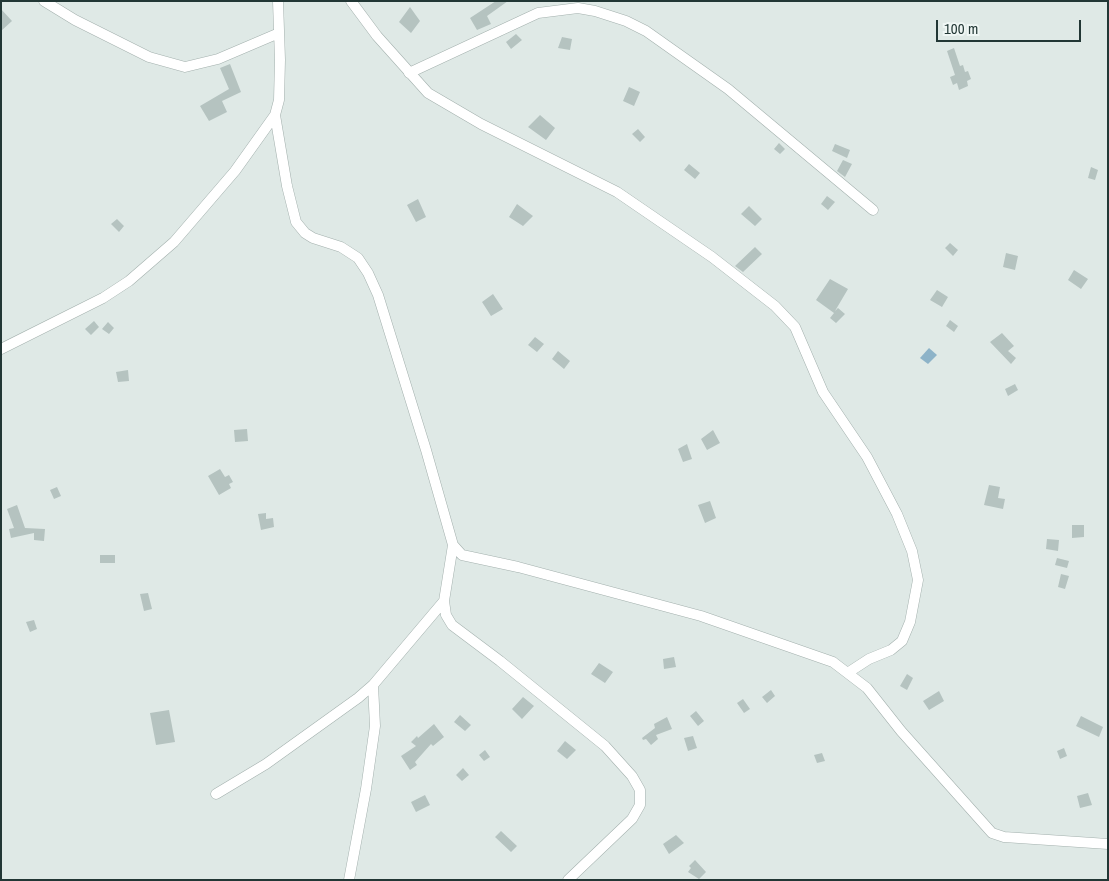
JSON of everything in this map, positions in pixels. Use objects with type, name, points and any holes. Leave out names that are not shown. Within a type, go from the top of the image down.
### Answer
[{"type":"street","points":[[44,1],[96,32],[149,57],[185,67],[218,59],[279,34]]},
{"type":"street","points":[[278,1],[278,100],[275,115],[287,186],[296,222],[305,233],[313,238],[341,247],[356,256],[366,268],[378,295],[453,545],[462,555],[518,567],[719,622],[833,662],[849,672],[867,688],[901,731],[992,833],[1004,837],[1108,844]]},
{"type":"street","points":[[351,1],[409,73],[428,93],[442,103],[617,192],[658,218],[775,306],[795,327],[828,402],[867,456],[898,514],[912,551],[918,580],[910,622],[902,641],[891,650],[870,659],[849,672]]},
{"type":"street","points":[[409,73],[538,13],[578,8],[595,10],[626,21],[646,31],[728,89],[873,210]]},
{"type":"street","points":[[1,349],[103,298],[149,264],[174,242],[235,171],[275,115]]},
{"type":"street","points":[[453,545],[444,601],[446,615],[452,625],[500,661],[605,746],[632,776],[640,790],[640,805],[632,819],[568,880]]},
{"type":"street","points":[[216,794],[266,764],[358,698],[373,685],[444,601]]},
{"type":"street","points":[[349,880],[374,726],[373,685]]},
{"type":"water","points":[[929,348],[937,355],[928,364],[920,358]]},
{"type":"building","points":[[496,1],[508,1],[487,16],[491,24],[477,30],[470,18]]},
{"type":"building","points":[[410,7],[420,21],[411,33],[399,22]]},
{"type":"building","points":[[1,9],[12,21],[1,31]]},
{"type":"building","points":[[516,34],[522,40],[511,49],[506,42]]},
{"type":"building","points":[[562,37],[572,39],[570,50],[558,48]]},
{"type":"building","points":[[954,48],[960,66],[963,65],[965,72],[968,71],[971,79],[967,81],[968,86],[959,90],[957,83],[953,85],[950,77],[955,75],[947,51]]},
{"type":"building","points":[[230,64],[241,92],[222,101],[227,112],[209,121],[200,106],[229,89],[220,68]]},
{"type":"building","points":[[629,87],[640,92],[634,106],[623,101]]},
{"type":"building","points":[[540,115],[555,128],[546,140],[528,127]]},
{"type":"building","points":[[638,129],[645,137],[640,142],[632,134]]},
{"type":"building","points":[[779,143],[785,149],[780,154],[774,149]]},
{"type":"building","points":[[835,144],[850,150],[847,158],[832,151]]},
{"type":"building","points":[[843,160],[852,164],[845,177],[837,171]]},
{"type":"building","points":[[689,164],[700,173],[695,179],[684,170]]},
{"type":"building","points":[[1091,167],[1098,170],[1095,180],[1088,178]]},
{"type":"building","points":[[827,196],[835,202],[828,210],[821,204]]},
{"type":"building","points":[[418,199],[426,217],[416,222],[407,205]]},
{"type":"building","points":[[517,204],[533,216],[523,226],[509,217]]},
{"type":"building","points":[[749,206],[762,219],[755,226],[741,214]]},
{"type":"building","points":[[117,219],[124,226],[119,232],[111,224]]},
{"type":"building","points":[[950,243],[958,250],[953,256],[945,248]]},
{"type":"building","points":[[755,247],[762,254],[743,272],[735,266]]},
{"type":"building","points":[[1006,253],[1018,256],[1015,270],[1003,267]]},
{"type":"building","points":[[1074,270],[1088,279],[1081,289],[1068,280]]},
{"type":"building","points":[[830,279],[848,289],[835,311],[838,308],[845,314],[836,323],[830,318],[834,313],[816,300]]},
{"type":"building","points":[[937,290],[948,297],[942,307],[930,300]]},
{"type":"building","points":[[493,294],[503,309],[491,316],[482,302]]},
{"type":"building","points":[[950,320],[958,326],[954,332],[946,326]]},
{"type":"building","points":[[94,321],[99,327],[91,335],[85,329]]},
{"type":"building","points":[[108,322],[114,328],[109,334],[102,329]]},
{"type":"building","points":[[1002,333],[1014,346],[1008,351],[1016,358],[1011,364],[990,342]]},
{"type":"building","points":[[535,337],[544,344],[537,352],[528,345]]},
{"type":"building","points":[[558,351],[570,361],[564,369],[552,359]]},
{"type":"building","points":[[128,370],[129,381],[118,382],[116,372]]},
{"type":"building","points":[[1015,384],[1018,390],[1008,396],[1005,389]]},
{"type":"building","points":[[247,429],[248,441],[235,442],[234,430]]},
{"type":"building","points":[[713,430],[720,443],[707,450],[701,439]]},
{"type":"building","points":[[687,444],[692,459],[683,462],[678,449]]},
{"type":"building","points":[[220,469],[225,477],[229,475],[233,482],[229,484],[231,488],[219,495],[208,476]]},
{"type":"building","points":[[989,485],[1000,487],[998,498],[1005,499],[1003,509],[984,505]]},
{"type":"building","points":[[57,487],[61,496],[54,499],[50,490]]},
{"type":"building","points":[[710,501],[716,518],[705,523],[698,505]]},
{"type":"building","points":[[17,505],[25,528],[45,529],[44,541],[34,540],[34,533],[11,538],[9,529],[14,528],[7,509]]},
{"type":"building","points":[[266,513],[266,519],[273,518],[274,527],[261,530],[258,514]]},
{"type":"building","points":[[1072,525],[1084,525],[1084,537],[1072,538]]},
{"type":"building","points":[[1047,539],[1059,540],[1058,551],[1046,549]]},
{"type":"building","points":[[100,555],[115,555],[115,563],[100,563]]},
{"type":"building","points":[[1057,558],[1069,561],[1067,568],[1055,565]]},
{"type":"building","points":[[1061,574],[1069,576],[1065,589],[1058,587]]},
{"type":"building","points":[[148,593],[152,609],[144,611],[140,594]]},
{"type":"building","points":[[34,620],[37,629],[30,632],[26,622]]},
{"type":"building","points":[[674,657],[676,667],[664,669],[663,659]]},
{"type":"building","points":[[599,663],[613,672],[605,683],[591,674]]},
{"type":"building","points":[[907,674],[913,678],[907,690],[900,686]]},
{"type":"building","points":[[771,690],[775,696],[767,703],[762,697]]},
{"type":"building","points":[[939,691],[944,701],[929,710],[923,701]]},
{"type":"building","points":[[523,697],[534,706],[522,719],[512,709]]},
{"type":"building","points":[[743,699],[750,709],[744,713],[737,703]]},
{"type":"building","points":[[169,710],[175,742],[156,745],[150,713]]},
{"type":"building","points":[[696,711],[704,721],[698,726],[690,716]]},
{"type":"building","points":[[460,715],[471,725],[465,731],[454,722]]},
{"type":"building","points":[[1081,716],[1103,727],[1099,737],[1076,726]]},
{"type":"building","points":[[667,717],[672,729],[656,735],[658,739],[651,745],[646,739],[643,740],[642,738],[655,728],[654,724]]},
{"type":"building","points":[[434,724],[444,737],[433,746],[431,744],[415,762],[417,765],[410,770],[401,756],[416,746],[411,742]]},
{"type":"building","points":[[693,736],[697,748],[688,751],[684,738]]},
{"type":"building","points":[[565,741],[576,750],[567,759],[557,751]]},
{"type":"building","points":[[1064,748],[1067,756],[1060,759],[1057,751]]},
{"type":"building","points":[[485,750],[490,757],[484,761],[479,755]]},
{"type":"building","points":[[822,753],[825,761],[817,763],[814,755]]},
{"type":"building","points":[[463,768],[469,775],[462,781],[456,775]]},
{"type":"building","points":[[1088,793],[1092,805],[1080,808],[1077,796]]},
{"type":"building","points":[[425,795],[430,805],[416,812],[411,802]]},
{"type":"building","points":[[501,831],[517,846],[511,852],[495,837]]},
{"type":"building","points":[[676,835],[684,843],[669,854],[663,844]]},
{"type":"building","points":[[695,860],[706,872],[699,879],[688,872],[691,868],[689,866]]}]
